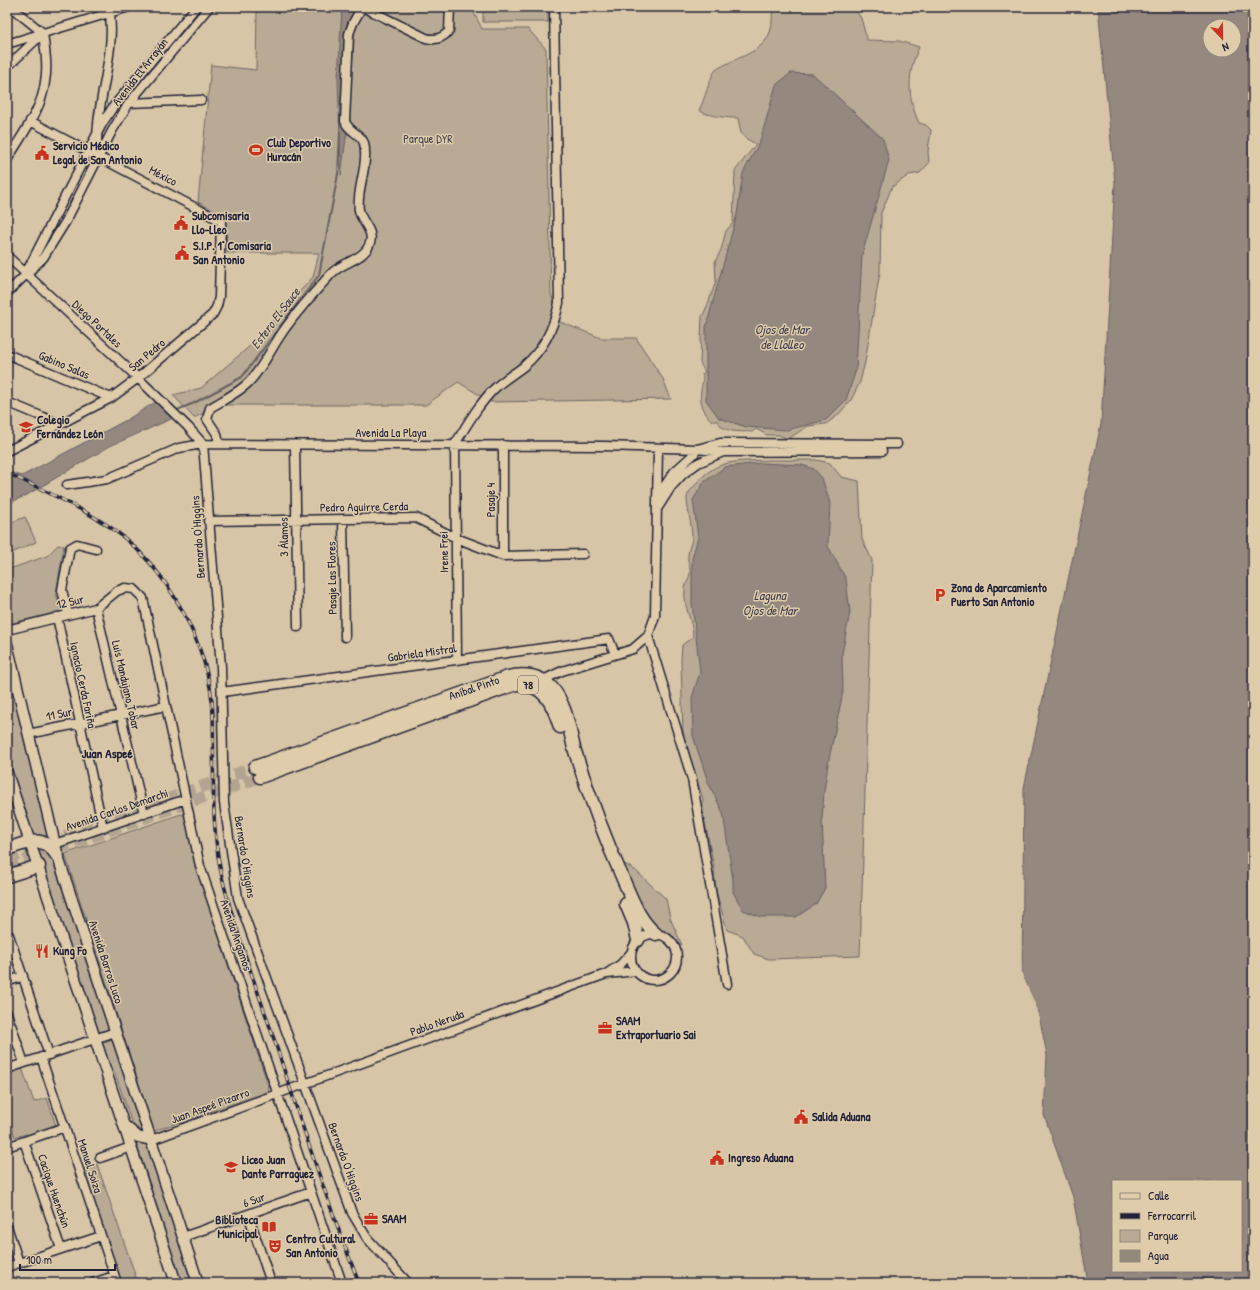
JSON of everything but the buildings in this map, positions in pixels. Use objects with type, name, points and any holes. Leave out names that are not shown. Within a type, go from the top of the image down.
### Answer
[{"type":"highway","name":"Aníbal Pinto","points":[[258,772],[508,677],[527,675],[538,683],[554,708],[586,813],[630,913],[638,940]]},
{"type":"highway","name":"78","points":[[538,683],[552,688],[562,705],[590,797],[608,846],[640,916],[656,934]]},
{"type":"highway","points":[[7,849],[30,841],[37,841],[46,843],[58,857]]},
{"type":"highway","points":[[7,876],[39,866]]},
{"type":"main road","name":"Avenida Barros Luco","points":[[7,644],[58,857],[198,1283]]},
{"type":"main road","points":[[7,773],[176,1283]]},
{"type":"main road","points":[[123,1124],[134,1134],[151,1140]]},
{"type":"street","points":[[7,160],[30,121],[45,84],[46,60],[43,33],[12,7]]},
{"type":"street","points":[[7,44],[109,10],[129,7]]},
{"type":"street","name":"Avenida El Arrayán","points":[[26,274],[97,133],[114,107],[196,7]]},
{"type":"street","name":"Avenida El Arrayán","points":[[26,274],[44,258],[66,221],[98,157],[129,103],[209,7]]},
{"type":"street","points":[[219,444],[216,434],[207,419],[210,408],[248,384],[284,331],[330,275],[340,266],[364,253],[370,244],[370,231],[361,217],[358,208],[365,166],[364,144],[360,137],[348,129],[346,121],[349,34],[353,23],[362,7],[426,38],[441,38],[449,31],[450,7]]},
{"type":"street","points":[[455,444],[473,414],[487,397],[503,381],[523,368],[536,354],[547,338],[557,312],[559,303],[554,7]]},
{"type":"street","points":[[98,157],[97,133],[109,43],[109,10]]},
{"type":"street","points":[[7,67],[43,33]]},
{"type":"street","points":[[129,103],[201,100]]},
{"type":"street","name":"México","points":[[30,121],[221,221]]},
{"type":"street","name":"San Pedro","points":[[7,451],[111,398],[138,378],[209,317],[218,306],[221,221]]},
{"type":"street","name":"Diego Portales","points":[[7,256],[138,378],[188,427],[203,444]]},
{"type":"street","points":[[7,293],[26,274]]},
{"type":"street","name":"Gabino Salas","points":[[7,354],[111,398]]},
{"type":"street","points":[[7,402],[60,424]]},
{"type":"street","points":[[656,497],[674,472],[697,449],[720,443],[896,444]]},
{"type":"street","name":"Avenida La Playa","points":[[67,485],[107,479],[179,448],[203,444],[455,444],[697,449],[723,452],[882,452]]},
{"type":"street","name":"Bernardo O'Higgins","points":[[203,444],[208,521],[221,667],[224,803],[238,898],[356,1221],[370,1242],[408,1283]]},
{"type":"street","name":"Irene Frei","points":[[455,444],[458,660]]},
{"type":"street","name":"3 Álamos","points":[[295,445],[298,627]]},
{"type":"street","name":"Pasaje 4","points":[[502,445],[503,556]]},
{"type":"street","points":[[538,683],[562,671],[634,649],[648,636],[655,616],[658,448]]},
{"type":"street","points":[[656,512],[666,494],[683,474],[698,463],[723,452]]},
{"type":"street","name":"Pedro Aguirre Cerda","points":[[208,521],[416,518],[456,538],[503,556],[583,554]]},
{"type":"street","name":"Pasaje Las Flores","points":[[343,519],[345,637]]},
{"type":"street","points":[[68,614],[62,590],[70,548],[77,544],[96,549]]},
{"type":"street","name":"12 Sur","points":[[7,630],[96,608],[117,591],[125,588],[134,589]]},
{"type":"street","name":"Avenida Angamos","points":[[134,589],[141,596],[145,604],[200,866],[342,1283]]},
{"type":"street","name":"Luis Mandujano Tobar","points":[[96,608],[144,814]]},
{"type":"street","name":"Ignacio Cerda Fariña","points":[[57,617],[103,828]]},
{"type":"street","points":[[648,636],[656,658],[663,690],[692,779],[727,984]]},
{"type":"street","name":"Gabriela Mistral","points":[[222,692],[609,639],[615,654]]},
{"type":"street","name":"11 Sur","points":[[28,734],[79,722],[166,706]]},
{"type":"street","name":"Avenida Carlos Demarchi","points":[[55,844],[186,799]]},
{"type":"street","points":[[656,934],[664,936],[674,945],[677,958],[674,968],[668,975],[654,980],[644,978],[636,971],[632,963],[631,953],[638,940],[646,935],[656,934]]},
{"type":"street","name":"Manuel Soiza","points":[[8,935],[23,976],[65,1127],[115,1279]]},
{"type":"street","name":"Pablo Neruda","points":[[277,1094],[606,974],[621,964],[631,953]]},
{"type":"street","name":"Pablo Neruda","points":[[606,974],[636,971]]},
{"type":"street","points":[[7,982],[23,976]]},
{"type":"street","points":[[7,1012],[24,1063]]},
{"type":"street","points":[[7,1069],[115,1032]]},
{"type":"street","name":"Juan Aspeé Pizarro","points":[[151,1140],[277,1094]]},
{"type":"street","points":[[7,1147],[65,1127]]},
{"type":"street","name":"Cacique Huenchún","points":[[24,1141],[61,1249]]},
{"type":"street","points":[[100,1158],[131,1147]]},
{"type":"street","name":"6 Sur","points":[[183,1237],[311,1192]]},
{"type":"street","points":[[248,1214],[272,1283]]},
{"type":"street","points":[[7,1226],[9,1238],[20,1263]]},
{"type":"street","points":[[7,1267],[101,1236]]},
{"type":"street","points":[[92,1283],[115,1279]]},
{"type":"green space","name":"Parque DYR","points":[[257,7],[471,7],[482,29],[528,29],[546,49],[551,294],[560,322],[601,338],[636,338],[663,379],[671,399],[491,402],[458,382],[426,405],[220,405],[194,418],[173,395],[201,388],[251,345],[313,277],[319,253],[227,253],[226,217],[198,202],[211,65],[256,70]]},
{"type":"green space","points":[[483,7],[548,7],[548,22],[483,22]]},
{"type":"green space","name":"Ojos de Mar de Llolleo","points":[[772,7],[853,7],[861,18],[867,40],[899,41],[919,47],[912,66],[910,85],[912,104],[919,123],[926,125],[931,130],[928,151],[929,163],[920,173],[909,175],[892,187],[881,213],[880,272],[865,362],[860,382],[851,400],[838,415],[826,424],[808,426],[788,439],[779,435],[767,435],[756,429],[752,432],[728,430],[720,425],[718,421],[712,421],[701,403],[703,380],[702,374],[705,372],[700,363],[702,317],[716,281],[715,262],[721,250],[726,231],[733,223],[735,171],[756,144],[745,138],[741,133],[738,118],[711,115],[699,110],[716,70],[754,51],[761,46],[766,39],[772,26]]},
{"type":"green space","name":"Laguna Ojos de Mar","points":[[769,460],[816,460],[830,463],[841,477],[859,481],[862,539],[872,560],[860,956],[769,959],[754,954],[743,936],[727,930],[716,891],[714,867],[703,813],[703,799],[683,737],[682,645],[693,637],[693,631],[685,602],[685,587],[690,573],[688,557],[692,537],[687,496],[690,490],[703,476],[719,466],[728,463]]},
{"type":"green space","points":[[25,517],[36,542],[12,553],[7,541],[7,524]]},
{"type":"green space","points":[[58,545],[64,546],[56,593],[61,611],[8,624],[7,570],[47,556]]},
{"type":"green space","points":[[7,663],[49,840],[34,837],[7,759]]},
{"type":"green space","points":[[181,814],[185,816],[205,895],[269,1088],[268,1092],[154,1131],[65,854]]},
{"type":"green space","points":[[36,844],[49,850],[110,1029],[98,1033]]},
{"type":"green space","points":[[621,862],[635,870],[666,899],[670,918],[682,945],[658,930],[645,916],[636,899]]},
{"type":"green space","points":[[112,1039],[142,1132],[133,1127],[115,1073],[109,1065],[102,1043]]},
{"type":"green space","points":[[22,1068],[34,1102],[47,1098],[56,1126],[28,1135],[26,1134],[15,1137],[12,1127],[7,1128],[7,1080],[10,1072]]},
{"type":"green space","points":[[145,1139],[192,1283],[182,1283],[136,1142]]},
{"type":"green space","points":[[97,1164],[138,1283],[120,1283],[81,1170]]},
{"type":"water","points":[[342,7],[356,7],[349,116],[341,175],[338,78]]},
{"type":"water","points":[[1098,7],[1253,7],[1253,1283],[1088,1283],[1073,1197],[1044,1115],[1047,1055],[1038,1010],[1022,974],[1024,788],[1101,424],[1115,183]]},
{"type":"water","name":"Ojos de Mar de Llolleo","points":[[791,73],[813,74],[883,139],[889,160],[862,255],[856,370],[846,400],[826,420],[787,430],[746,427],[719,418],[706,400],[706,327],[737,214],[743,173],[760,141],[776,85]]},
{"type":"water","points":[[162,398],[180,415],[110,446],[27,495],[7,504],[7,471],[22,476],[128,419]]},
{"type":"water","name":"Laguna Ojos de Mar","points":[[760,463],[802,465],[814,469],[822,478],[830,503],[828,546],[846,579],[850,612],[842,654],[843,692],[828,764],[824,792],[822,819],[825,888],[816,904],[796,917],[761,917],[743,910],[733,892],[733,881],[723,813],[708,782],[693,736],[692,698],[700,672],[692,603],[692,559],[698,537],[693,500],[704,482],[725,467]]},
{"type":"pier","points":[[1020,927],[1022,974],[1038,1010],[1036,1010],[1020,974]]},
{"type":"waterway","name":"Estero El Sauce","points":[[175,411],[194,403],[242,377],[319,275],[338,174],[340,132]]},
{"type":"tunnel","points":[[65,837],[255,767]]},
{"type":"tunnel","points":[[7,867],[260,777]]},
{"type":"tunnel","points":[[7,858],[42,845]]},
{"type":"railway","points":[[7,473],[73,505],[110,527],[131,543],[150,563],[167,585],[182,610],[194,635],[204,662],[210,688],[213,714],[214,821],[219,864],[224,885],[241,942],[314,1160],[359,1283]]},
{"type":"place","name":"Club Deportivo Huracán","points":[[256,150]]},
{"type":"place","name":"Servicio Médico Legal de San Antonio","points":[[42,153]]},
{"type":"place","name":"Subcomisaria Llo-Lleo","points":[[181,223]]},
{"type":"place","name":"S.I.P. 1° Comisaria San Antonio","points":[[182,253]]},
{"type":"place","name":"Colegio Fernández León","points":[[26,427]]},
{"type":"place","name":"Zona de Aparcamiento Puerto San Antonio","points":[[940,595]]},
{"type":"place","name":"Kung Fo","points":[[42,951]]},
{"type":"place","name":"SAAM Extraportuario Sai","points":[[605,1028]]},
{"type":"place","name":"Salida Aduana","points":[[801,1117]]},
{"type":"place","name":"Ingreso Aduana","points":[[717,1158]]},
{"type":"place","name":"Liceo Juan Dante Parraguez","points":[[231,1167]]},
{"type":"place","name":"SAAM","points":[[371,1219]]},
{"type":"place","name":"Biblioteca Municipal","points":[[269,1227]]},
{"type":"place","name":"Centro Cultural San Antonio","points":[[275,1246]]},
{"type":"district","name":"Juan Aspeé","points":[[107,753]]}]
